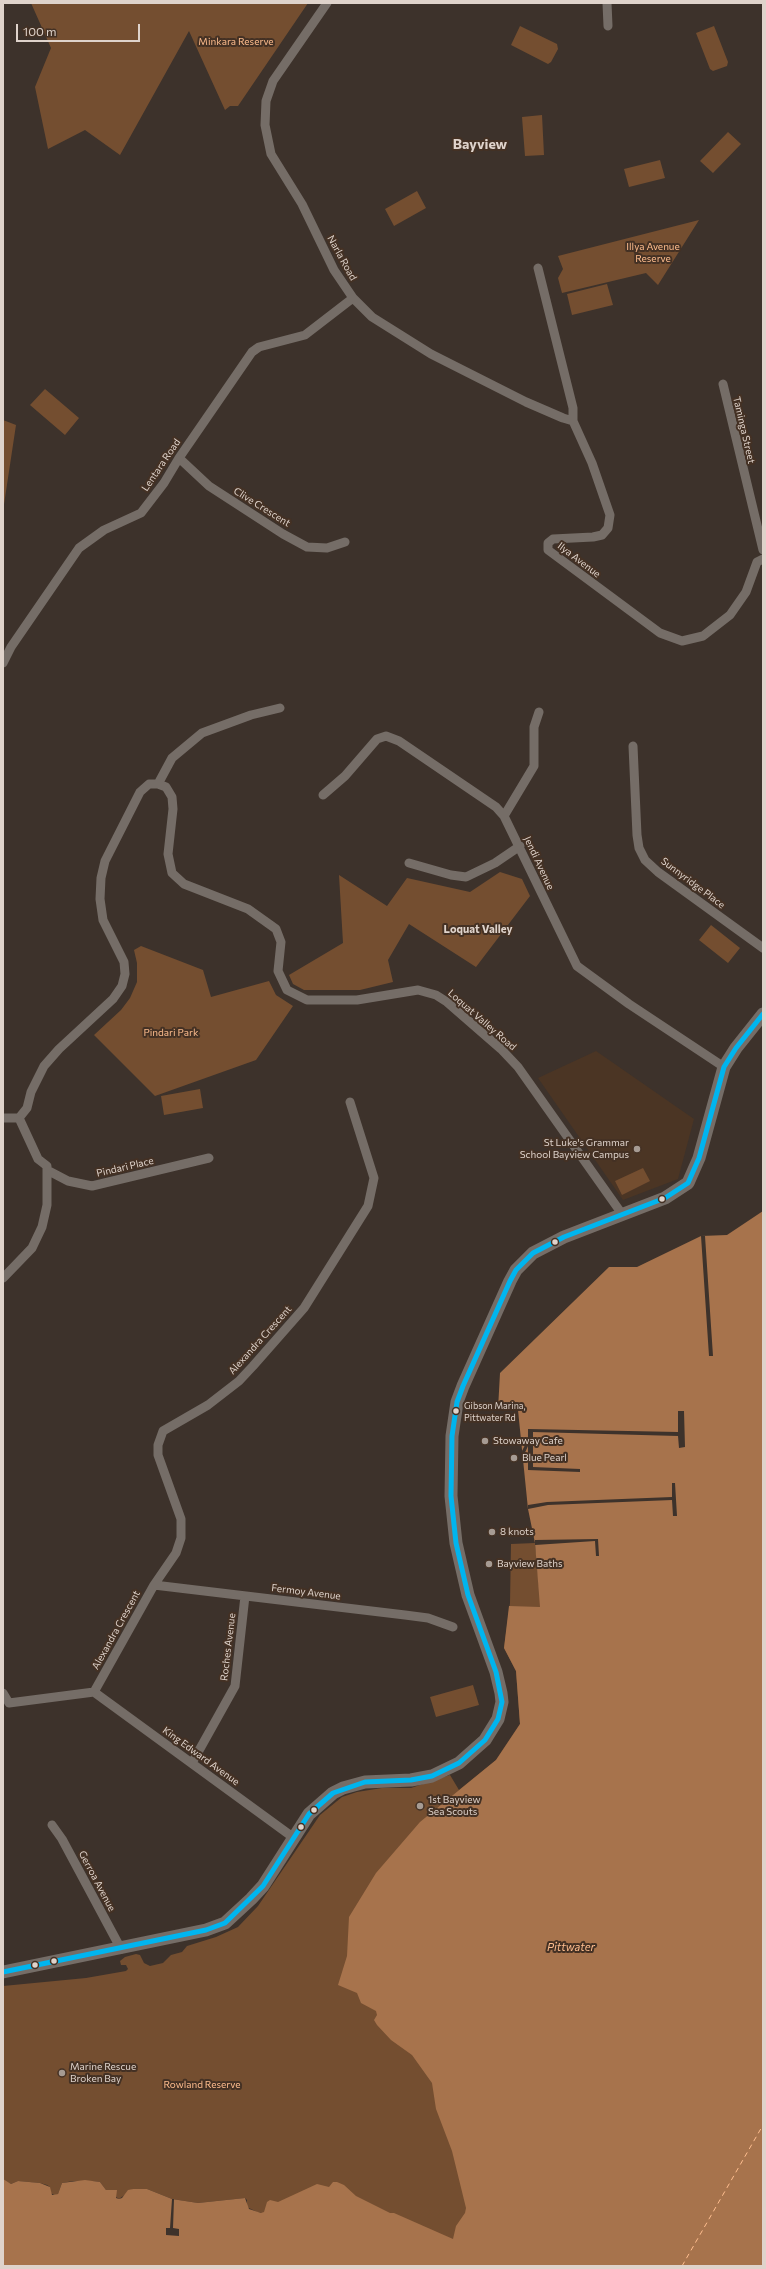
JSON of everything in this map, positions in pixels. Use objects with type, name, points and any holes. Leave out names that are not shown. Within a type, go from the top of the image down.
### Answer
[{"type":"main road","points":[[3,1972],[206,1930],[225,1923],[241,1911],[263,1886],[316,1807],[343,1788],[364,1782],[421,1779],[442,1772],[459,1763],[474,1752],[495,1726],[501,1711],[501,1692],[496,1672],[468,1595],[452,1514],[450,1456],[458,1402],[475,1357],[516,1270],[533,1253],[543,1247],[673,1194],[690,1179],[699,1158],[724,1067],[736,1048],[763,1014]]},
{"type":"street","name":"Narla Road","points":[[327,3],[273,81],[266,101],[265,125],[271,154],[302,204],[334,270],[353,298],[372,317],[431,354],[526,402],[573,421]]},
{"type":"street","points":[[607,3],[608,26]]},
{"type":"street","name":"Ilya Avenue","points":[[538,268],[573,408],[573,421],[609,509],[610,521],[605,532],[598,536],[553,539],[548,543],[547,547],[554,556],[622,606],[666,636],[682,640],[696,639],[711,632],[730,615],[746,592],[757,562],[763,558]]},
{"type":"street","name":"Lentara Road","points":[[3,663],[11,647],[79,548],[104,530],[141,512],[164,483],[179,458],[252,352],[259,347],[305,335],[353,298]]},
{"type":"street","name":"Taminga Street","points":[[723,384],[763,550]]},
{"type":"street","name":"Clive Crescent","points":[[179,458],[209,486],[283,534],[307,547],[327,548],[345,542]]},
{"type":"street","points":[[19,1118],[27,1108],[31,1092],[44,1066],[59,1049],[113,999],[122,986],[125,974],[124,962],[103,920],[100,899],[101,878],[106,861],[140,792],[149,784],[158,784],[172,758],[202,733],[251,715],[280,708]]},
{"type":"street","points":[[504,816],[534,766],[534,727],[539,712]]},
{"type":"street","name":"Jendi Avenue","points":[[323,795],[345,776],[377,738],[386,736],[399,741],[496,807],[504,816],[520,846],[577,966],[629,1004],[724,1067]]},
{"type":"street","name":"Sunnyridge Place","points":[[633,746],[637,835],[639,848],[646,860],[658,872],[763,948]]},
{"type":"street","name":"Loquat Valley Road","points":[[158,784],[166,788],[172,796],[173,809],[168,854],[172,873],[184,884],[248,909],[276,929],[281,942],[278,971],[288,990],[307,1000],[357,1000],[418,990],[436,995],[447,1002],[495,1044],[518,1067],[622,1214]]},
{"type":"street","points":[[409,863],[451,875],[466,877],[495,863],[520,846]]},
{"type":"street","name":"Alexandra Crescent","points":[[94,1692],[154,1585],[176,1553],[181,1538],[181,1519],[158,1455],[158,1445],[163,1431],[208,1405],[239,1381],[253,1366],[304,1308],[368,1206],[374,1178],[350,1102]]},
{"type":"street","points":[[3,1118],[19,1118]]},
{"type":"street","points":[[3,1278],[32,1248],[42,1227],[47,1205],[47,1166],[38,1159],[19,1118]]},
{"type":"street","name":"Pindari Place","points":[[48,1170],[68,1182],[92,1186],[210,1158]]},
{"type":"street","name":"Fermoy Avenue","points":[[154,1585],[421,1617],[453,1627]]},
{"type":"street","name":"Roches Avenue","points":[[192,1763],[235,1686],[245,1596]]},
{"type":"street","points":[[3,1693],[9,1703],[94,1692]]},
{"type":"street","name":"King Edward Avenue","points":[[94,1692],[294,1838]]},
{"type":"street","name":"Gerroa Avenue","points":[[52,1824],[62,1838],[121,1948]]},
{"type":"shaded area","name":"St Luke's Grammar School Bayview Campus","points":[[596,1051],[694,1119],[678,1179],[623,1200],[538,1078]]},
{"type":"green space","name":"Minkara Reserve","points":[[31,3],[308,3],[238,106],[230,106],[225,110],[189,31],[120,155],[85,130],[48,149],[35,87],[51,48]]},
{"type":"green space","points":[[520,26],[557,44],[558,49],[551,62],[548,64],[511,45]]},
{"type":"green space","points":[[714,26],[728,62],[727,66],[713,71],[710,69],[696,33]]},
{"type":"green space","points":[[542,115],[544,155],[525,156],[522,117]]},
{"type":"green space","points":[[728,132],[741,144],[713,173],[700,161]]},
{"type":"green space","points":[[660,160],[665,178],[629,187],[624,169]]},
{"type":"green space","points":[[417,191],[426,208],[394,226],[385,209]]},
{"type":"green space","name":"Illya Avenue Reserve","points":[[699,220],[658,285],[646,273],[562,293],[558,278],[563,269],[558,256]]},
{"type":"green space","points":[[607,284],[613,305],[572,315],[567,294]]},
{"type":"green space","points":[[45,389],[79,418],[65,435],[30,405]]},
{"type":"green space","points":[[3,420],[16,425],[3,511]]},
{"type":"green space","points":[[500,872],[522,879],[530,896],[476,967],[409,924],[388,960],[393,982],[360,990],[304,990],[293,984],[289,975],[343,943],[339,875],[387,906],[407,878],[470,892]]},
{"type":"green space","points":[[711,925],[740,948],[728,963],[699,940]]},
{"type":"green space","name":"Pindari Park","points":[[141,946],[203,970],[211,997],[269,981],[276,995],[293,1006],[256,1060],[155,1096],[94,1035],[121,1010],[130,998],[137,982],[137,963],[134,950]]},
{"type":"green space","points":[[200,1089],[203,1108],[164,1115],[161,1096]]},
{"type":"green space","points":[[643,1168],[650,1181],[622,1195],[615,1181]]},
{"type":"green space","name":"Rowland Reserve","points":[[535,1543],[539,1586],[550,1590],[500,2266],[257,2212],[247,2207],[247,2200],[245,2198],[198,2203],[172,2199],[147,2189],[133,2189],[119,2199],[106,2190],[100,2182],[92,2181],[73,2181],[62,2183],[58,2194],[55,2195],[50,2193],[50,2187],[40,2183],[18,2181],[11,2184],[6,2182],[3,2179],[3,1986],[86,1978],[126,1971],[128,1969],[126,1965],[121,1965],[120,1961],[125,1957],[136,1954],[140,1955],[144,1963],[150,1966],[163,1963],[171,1955],[182,1952],[187,1946],[216,1937],[238,1927],[258,1906],[320,1815],[342,1797],[357,1792],[382,1788],[411,1788],[450,1775],[459,1790],[496,1760],[520,1724],[516,1671],[504,1648],[510,1603],[511,1544]]},
{"type":"green space","points":[[473,1685],[479,1705],[436,1717],[430,1697]]},
{"type":"water","name":"Pittwater","points":[[763,1211],[763,2266],[3,2266],[3,2179],[11,2184],[18,2181],[40,2183],[50,2187],[52,2195],[58,2194],[62,2183],[85,2180],[100,2182],[106,2190],[117,2190],[116,2198],[119,2199],[122,2198],[128,2190],[133,2189],[147,2189],[172,2199],[198,2203],[245,2198],[249,2209],[261,2213],[264,2212],[267,2202],[270,2200],[278,2202],[317,2184],[329,2187],[333,2182],[337,2182],[344,2185],[356,2196],[390,2213],[394,2213],[453,2239],[456,2226],[465,2213],[466,2208],[452,2151],[436,2109],[432,2083],[412,2055],[391,2040],[377,2025],[374,2020],[377,2015],[376,2011],[361,2003],[357,1993],[338,1985],[347,1956],[349,1917],[376,1873],[420,1822],[496,1760],[520,1724],[516,1671],[504,1648],[509,1606],[540,1607],[535,1543],[528,1509],[518,1410],[498,1409],[500,1373],[609,1267],[637,1267],[701,1236],[727,1235]]},
{"type":"pier","points":[[701,1236],[705,1236],[713,1356],[709,1356]]},
{"type":"pier","points":[[678,1411],[684,1411],[685,1447],[679,1448],[678,1436],[533,1432],[533,1467],[580,1469],[580,1472],[528,1470],[528,1446],[523,1457],[522,1451],[528,1439],[528,1429],[678,1432]]},
{"type":"pier","points":[[672,1483],[675,1483],[677,1516],[673,1516],[672,1500],[548,1505],[528,1509],[528,1505],[547,1502],[672,1497]]},
{"type":"pier","points":[[598,1539],[599,1556],[596,1556],[595,1541],[535,1545],[535,1540]]},
{"type":"pier","points":[[172,2199],[174,2199],[173,2228],[179,2229],[179,2236],[166,2235],[166,2228],[170,2228]]},
{"type":"ferry route","points":[[682,2266],[763,2125]]},
{"type":"transit line","points":[[3,1972],[206,1930],[225,1923],[263,1886],[309,1814],[333,1793],[365,1782],[411,1780],[432,1776],[459,1763],[485,1740],[498,1719],[502,1702],[496,1672],[468,1595],[456,1543],[451,1496],[452,1436],[457,1402],[463,1386],[510,1281],[516,1270],[533,1253],[564,1237],[665,1198],[688,1183],[699,1158],[724,1067],[736,1048],[763,1014]]},
{"type":"place","name":"St Luke's Grammar School Bayview Campus","points":[[637,1149]]},
{"type":"place","name":"Gibson Marina, Pittwater Rd","points":[[456,1411]]},
{"type":"place","name":"Stowaway Cafe","points":[[485,1441]]},
{"type":"place","name":"Blue Pearl","points":[[514,1458]]},
{"type":"place","name":"8 knots","points":[[492,1532]]},
{"type":"place","name":"Bayview Baths","points":[[489,1564]]},
{"type":"place","name":"1st Bayview Sea Scouts","points":[[420,1806]]},
{"type":"place","name":"Marine Rescue Broken Bay","points":[[62,2073]]},
{"type":"district","name":"Bayview","points":[[480,144]]},
{"type":"district","name":"Loquat Valley","points":[[478,929]]}]
